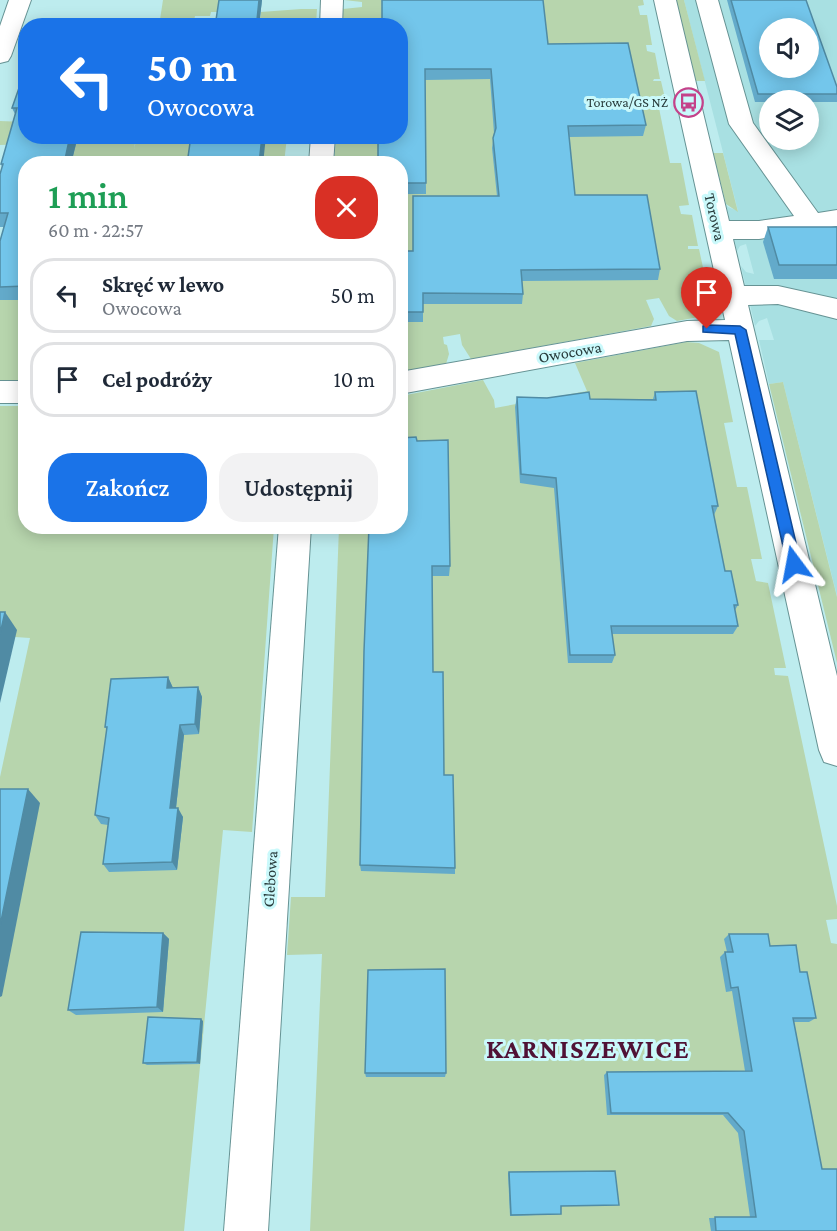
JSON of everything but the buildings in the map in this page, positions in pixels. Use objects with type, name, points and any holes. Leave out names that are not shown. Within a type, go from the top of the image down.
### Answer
[{"type":"street","points":[[0,56],[20,0]]},
{"type":"street","points":[[331,18],[332,0]]},
{"type":"street","name":"Torowa","points":[[664,0],[837,750]]},
{"type":"street","points":[[707,0],[741,124],[810,220]]},
{"type":"street","points":[[717,230],[759,230],[810,220],[837,218]]},
{"type":"street","points":[[733,296],[778,296],[837,309]]},
{"type":"street","name":"Owocowa","points":[[408,382],[687,331],[740,330]]},
{"type":"street","points":[[0,392],[18,392]]},
{"type":"street","name":"Glebowa","points":[[246,1231],[294,534]]},
{"type":"shaded area","points":[[684,0],[837,0],[837,596],[783,382],[769,384],[759,340],[774,340],[767,318],[759,321],[755,326],[741,266],[746,272],[754,274],[746,244],[740,246],[737,251],[726,204],[738,211]]},
{"type":"green space","points":[[163,0],[240,0],[222,12],[211,12],[210,16],[160,18]]},
{"type":"green space","points":[[344,0],[643,0],[644,5],[638,6],[640,15],[647,15],[652,45],[646,45],[647,51],[655,53],[660,79],[653,81],[661,81],[667,107],[659,108],[670,163],[681,163],[689,205],[679,206],[681,214],[692,215],[698,246],[688,246],[688,249],[699,249],[712,309],[699,317],[677,321],[669,316],[659,298],[646,300],[654,319],[651,326],[471,359],[462,345],[460,334],[443,337],[449,354],[446,364],[408,371],[408,156],[335,156],[335,144],[408,144],[408,18],[342,18],[343,9],[362,7],[362,2]]},
{"type":"green space","points":[[676,0],[684,0],[705,81],[696,81]]},
{"type":"green space","points":[[317,9],[316,18],[260,18],[261,12]]},
{"type":"green space","points":[[0,121],[18,122],[18,144],[28,144],[0,145]]},
{"type":"green space","points":[[28,144],[135,144],[134,149],[135,144],[286,144],[285,156],[55,156]]},
{"type":"green space","points":[[713,153],[723,153],[738,212],[726,204]]},
{"type":"green space","points":[[0,261],[18,261],[18,380],[0,380]]},
{"type":"green space","points":[[686,342],[699,343],[719,352],[733,422],[724,423],[737,487],[747,487],[762,559],[751,559],[756,581],[768,583],[786,668],[774,668],[775,675],[788,676],[837,906],[837,919],[826,920],[831,943],[837,944],[837,1231],[310,1231],[322,954],[287,955],[291,897],[325,897],[339,534],[408,534],[408,395],[483,380],[494,400],[495,408],[587,391],[575,363]]},
{"type":"green space","points":[[783,382],[837,597],[837,663],[769,384]]},
{"type":"green space","points":[[0,406],[18,406],[18,534],[273,534],[252,832],[223,830],[184,1231],[0,1231],[0,777],[30,638],[0,636]]},
{"type":"place","name":"Torowa/GS NŻ","points":[[689,102]]},
{"type":"district","name":"KARNISZEWICE","points":[[588,1049]]},
{"type":"route","points":[[707,329],[740,330],[794,564]]}]
